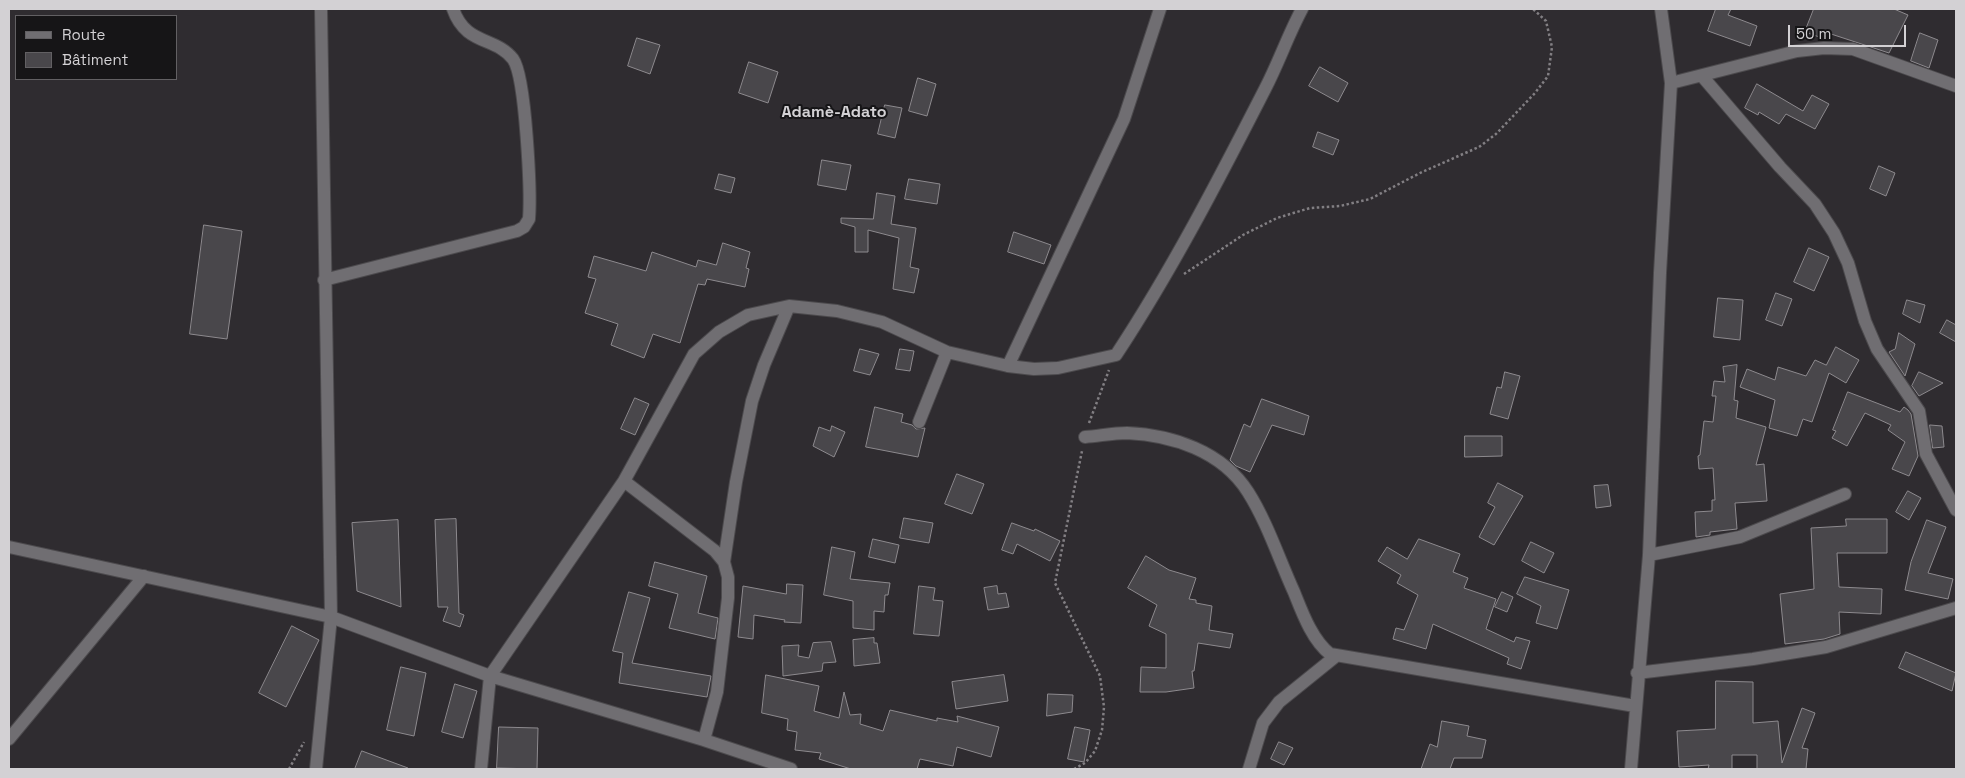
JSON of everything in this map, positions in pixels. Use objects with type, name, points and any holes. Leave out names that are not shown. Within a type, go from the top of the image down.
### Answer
[{"type":"street","points":[[316,769],[331,617],[321,9]]},
{"type":"street","points":[[324,280],[517,231],[529,219],[523,106],[519,78],[513,59],[499,49],[473,36],[458,22],[453,9]]},
{"type":"street","points":[[1008,366],[1060,260],[1124,118],[1160,9]]},
{"type":"street","points":[[481,769],[490,676],[624,481],[694,354],[719,332],[748,315],[789,306],[837,311],[882,322],[947,352],[1008,366],[1034,369],[1058,368],[1116,355],[1157,291],[1203,208],[1267,86],[1288,35],[1302,9]]},
{"type":"street","points":[[1631,769],[1637,673],[1649,555],[1660,273],[1671,83],[1661,9]]},
{"type":"street","points":[[1671,83],[1797,50],[1824,48],[1853,49],[1956,86]]},
{"type":"street","points":[[1702,76],[1815,204],[1834,233],[1848,263],[1865,322],[1877,349],[1919,411],[1926,454],[1956,510]]},
{"type":"street","points":[[704,740],[717,692],[728,577],[724,562],[736,482],[752,401],[764,365],[789,306]]},
{"type":"street","points":[[919,422],[947,352]]},
{"type":"street","points":[[1085,438],[1125,433],[1165,436],[1200,449],[1226,468],[1248,491],[1306,622],[1324,649],[1336,656],[1635,706]]},
{"type":"street","points":[[624,481],[715,551],[724,562]]},
{"type":"street","points":[[1649,555],[1740,537],[1845,494]]},
{"type":"street","points":[[9,548],[331,617],[490,676],[704,740],[764,765],[791,769]]},
{"type":"street","points":[[9,739],[144,576]]},
{"type":"street","points":[[1637,673],[1753,659],[1826,647],[1956,608]]},
{"type":"street","points":[[1250,769],[1263,723],[1279,702],[1336,656]]},
{"type":"path","points":[[1181,275],[1243,235],[1277,218],[1310,208],[1340,206],[1370,199],[1422,172],[1479,147],[1496,134],[1535,93],[1548,76],[1552,47],[1546,21],[1532,9]]},
{"type":"path","points":[[1074,769],[1085,763],[1095,751],[1102,730],[1104,707],[1100,676],[1055,583],[1085,438],[1093,409],[1116,355]]},
{"type":"building","points":[[1716,9],[1731,9],[1728,15],[1757,26],[1750,46],[1708,31]]},
{"type":"building","points":[[1814,9],[1894,9],[1908,15],[1889,53],[1828,33],[1825,39],[1805,32]]},
{"type":"building","points":[[1920,33],[1938,40],[1929,68],[1911,61]]},
{"type":"building","points":[[637,38],[660,45],[650,74],[628,66]]},
{"type":"building","points":[[749,62],[778,72],[768,103],[739,93]]},
{"type":"building","points":[[1320,67],[1348,83],[1338,102],[1309,86]]},
{"type":"building","points":[[918,78],[936,84],[927,116],[909,111]]},
{"type":"building","points":[[1757,84],[1803,111],[1812,95],[1829,104],[1815,129],[1786,114],[1779,124],[1759,112],[1758,115],[1745,108]]},
{"type":"building","points":[[885,105],[902,108],[895,138],[878,134]]},
{"type":"building","points":[[1318,132],[1339,140],[1333,155],[1313,147]]},
{"type":"building","points":[[822,160],[851,165],[846,190],[818,185]]},
{"type":"building","points":[[1879,166],[1895,173],[1886,196],[1870,189]]},
{"type":"building","points":[[719,174],[735,178],[731,193],[715,189]]},
{"type":"building","points":[[909,179],[940,184],[937,204],[905,199]]},
{"type":"building","points":[[877,193],[895,196],[891,224],[916,228],[910,267],[919,269],[914,293],[893,289],[899,238],[868,230],[868,252],[855,252],[855,227],[841,223],[841,218],[873,219]]},
{"type":"building","points":[[204,225],[242,231],[227,339],[190,334]]},
{"type":"building","points":[[1014,232],[1051,245],[1044,264],[1008,252]]},
{"type":"building","points":[[723,243],[750,252],[746,268],[749,269],[745,287],[707,279],[705,285],[698,284],[680,343],[653,334],[644,358],[611,345],[618,324],[585,313],[596,279],[588,277],[594,256],[646,271],[652,252],[696,267],[698,260],[716,265]]},
{"type":"building","points":[[1809,248],[1829,257],[1814,291],[1794,282]]},
{"type":"building","points":[[1776,293],[1792,299],[1782,326],[1766,320]]},
{"type":"building","points":[[1718,298],[1743,300],[1740,340],[1714,337]]},
{"type":"building","points":[[1907,300],[1925,305],[1920,323],[1903,314]]},
{"type":"building","points":[[1947,320],[1956,325],[1956,342],[1940,333]]},
{"type":"building","points":[[1899,333],[1915,344],[1905,376],[1889,352],[1895,349]]},
{"type":"building","points":[[1836,347],[1859,360],[1846,383],[1829,373],[1812,422],[1803,419],[1797,436],[1769,428],[1775,400],[1740,387],[1747,369],[1775,380],[1778,367],[1806,376],[1815,360],[1826,365]]},
{"type":"building","points":[[860,349],[879,354],[870,375],[854,371]]},
{"type":"building","points":[[900,349],[914,351],[910,371],[896,369]]},
{"type":"building","points":[[1737,365],[1734,400],[1738,401],[1736,418],[1766,427],[1756,465],[1764,464],[1767,501],[1735,503],[1737,529],[1710,532],[1710,535],[1696,537],[1695,512],[1712,511],[1712,500],[1715,500],[1713,468],[1699,469],[1698,456],[1700,455],[1704,421],[1713,422],[1716,396],[1712,396],[1714,381],[1725,382],[1723,367]]},
{"type":"building","points":[[1505,372],[1520,376],[1508,419],[1490,414],[1497,387],[1501,388]]},
{"type":"building","points":[[1919,372],[1943,383],[1919,396],[1912,386]]},
{"type":"building","points":[[1848,392],[1900,412],[1904,407],[1911,414],[1918,456],[1909,476],[1892,469],[1905,442],[1888,430],[1891,425],[1865,413],[1847,446],[1832,438],[1836,431],[1833,430]]},
{"type":"building","points":[[635,398],[649,404],[635,435],[621,429]]},
{"type":"building","points":[[1262,399],[1309,416],[1304,435],[1272,425],[1250,472],[1236,466],[1230,460],[1244,424],[1250,427]]},
{"type":"building","points":[[875,407],[903,414],[901,422],[912,425],[916,429],[925,428],[918,457],[866,447]]},
{"type":"building","points":[[1930,425],[1942,426],[1944,447],[1933,448]]},
{"type":"building","points":[[832,426],[845,432],[834,457],[813,446],[819,427],[830,431]]},
{"type":"building","points":[[1465,436],[1502,436],[1502,456],[1465,457]]},
{"type":"building","points":[[957,474],[984,484],[972,514],[945,504]]},
{"type":"building","points":[[1498,483],[1523,496],[1494,545],[1479,537],[1495,507],[1488,503]]},
{"type":"building","points":[[1608,485],[1611,506],[1596,508],[1594,486]]},
{"type":"building","points":[[1908,491],[1921,498],[1909,520],[1896,512]]},
{"type":"building","points":[[904,518],[933,523],[929,543],[900,538]]},
{"type":"building","points":[[456,519],[459,613],[464,615],[460,627],[443,621],[448,607],[438,607],[435,520]]},
{"type":"building","points":[[1846,519],[1887,519],[1887,553],[1837,553],[1839,587],[1882,589],[1881,614],[1839,612],[1840,634],[1824,639],[1785,644],[1780,594],[1814,589],[1811,528],[1846,526]]},
{"type":"building","points":[[398,520],[401,607],[357,591],[352,523]]},
{"type":"building","points":[[1927,520],[1946,527],[1928,573],[1953,579],[1948,599],[1905,590],[1911,562]]},
{"type":"building","points":[[1012,523],[1034,531],[1035,529],[1060,541],[1050,561],[1017,544],[1013,554],[1002,550]]},
{"type":"building","points":[[873,539],[899,545],[895,563],[869,557]]},
{"type":"building","points":[[1419,539],[1460,554],[1453,572],[1468,578],[1464,588],[1496,599],[1486,629],[1514,642],[1516,637],[1530,641],[1521,669],[1507,664],[1509,658],[1433,624],[1426,649],[1393,639],[1396,628],[1404,630],[1418,595],[1397,583],[1401,575],[1378,561],[1387,547],[1407,559]]},
{"type":"building","points":[[1531,542],[1554,553],[1544,573],[1522,561]]},
{"type":"building","points":[[832,547],[855,552],[850,579],[890,583],[888,595],[885,595],[884,612],[874,611],[874,630],[853,628],[853,601],[824,595]]},
{"type":"building","points":[[1146,556],[1169,570],[1196,578],[1189,599],[1196,600],[1196,603],[1212,606],[1209,630],[1233,634],[1230,648],[1198,643],[1194,671],[1192,671],[1194,688],[1166,692],[1140,692],[1141,667],[1166,668],[1166,634],[1149,626],[1157,605],[1128,588]]},
{"type":"building","points":[[655,562],[707,576],[698,613],[718,618],[715,639],[669,628],[678,594],[649,586]]},
{"type":"building","points":[[1525,577],[1569,590],[1557,629],[1536,623],[1541,606],[1517,594]]},
{"type":"building","points":[[787,584],[803,585],[801,623],[784,622],[785,620],[754,615],[753,639],[738,637],[743,586],[786,594]]},
{"type":"building","points":[[919,586],[935,588],[933,600],[943,601],[939,636],[914,634]]},
{"type":"building","points":[[997,586],[998,594],[1006,593],[1009,607],[988,610],[984,588]]},
{"type":"building","points":[[629,592],[650,598],[632,663],[711,676],[707,697],[619,683],[623,653],[613,651]]},
{"type":"building","points":[[1502,592],[1513,597],[1507,612],[1495,607]]},
{"type":"building","points":[[292,626],[319,640],[286,707],[259,693]]},
{"type":"building","points":[[874,638],[874,643],[877,643],[880,663],[854,666],[853,640]]},
{"type":"building","points":[[831,642],[836,662],[823,663],[822,671],[783,676],[782,646],[799,645],[798,656],[809,658],[813,643]]},
{"type":"building","points":[[1906,652],[1956,673],[1952,691],[1899,668]]},
{"type":"building","points":[[401,667],[426,673],[414,736],[387,730]]},
{"type":"building","points":[[766,675],[819,686],[814,711],[839,718],[844,692],[850,715],[861,714],[860,724],[883,731],[890,710],[937,721],[937,718],[958,722],[957,716],[999,727],[991,757],[957,747],[953,766],[920,759],[917,769],[851,769],[819,759],[821,753],[795,750],[797,732],[787,730],[788,719],[762,713]]},
{"type":"building","points":[[1004,675],[1008,701],[956,709],[952,682]]},
{"type":"building","points":[[1716,681],[1753,682],[1753,723],[1778,721],[1782,763],[1802,708],[1815,713],[1802,748],[1808,749],[1806,769],[1757,769],[1757,755],[1732,755],[1732,769],[1708,769],[1709,765],[1679,767],[1677,731],[1715,729]]},
{"type":"building","points":[[455,684],[477,691],[463,738],[442,732]]},
{"type":"building","points":[[1048,694],[1073,695],[1072,712],[1047,716]]},
{"type":"building","points":[[1442,721],[1469,726],[1467,736],[1486,740],[1482,758],[1454,758],[1450,769],[1421,769],[1430,744],[1437,747]]},
{"type":"building","points":[[499,727],[538,728],[537,769],[497,768]]},
{"type":"building","points":[[1075,727],[1090,730],[1084,762],[1068,759]]},
{"type":"building","points":[[1279,742],[1293,748],[1284,765],[1271,759]]},
{"type":"building","points":[[362,751],[408,768],[408,769],[355,769]]},
{"type":"district","name":"Adamè-Adato","points":[[834,113]]}]
